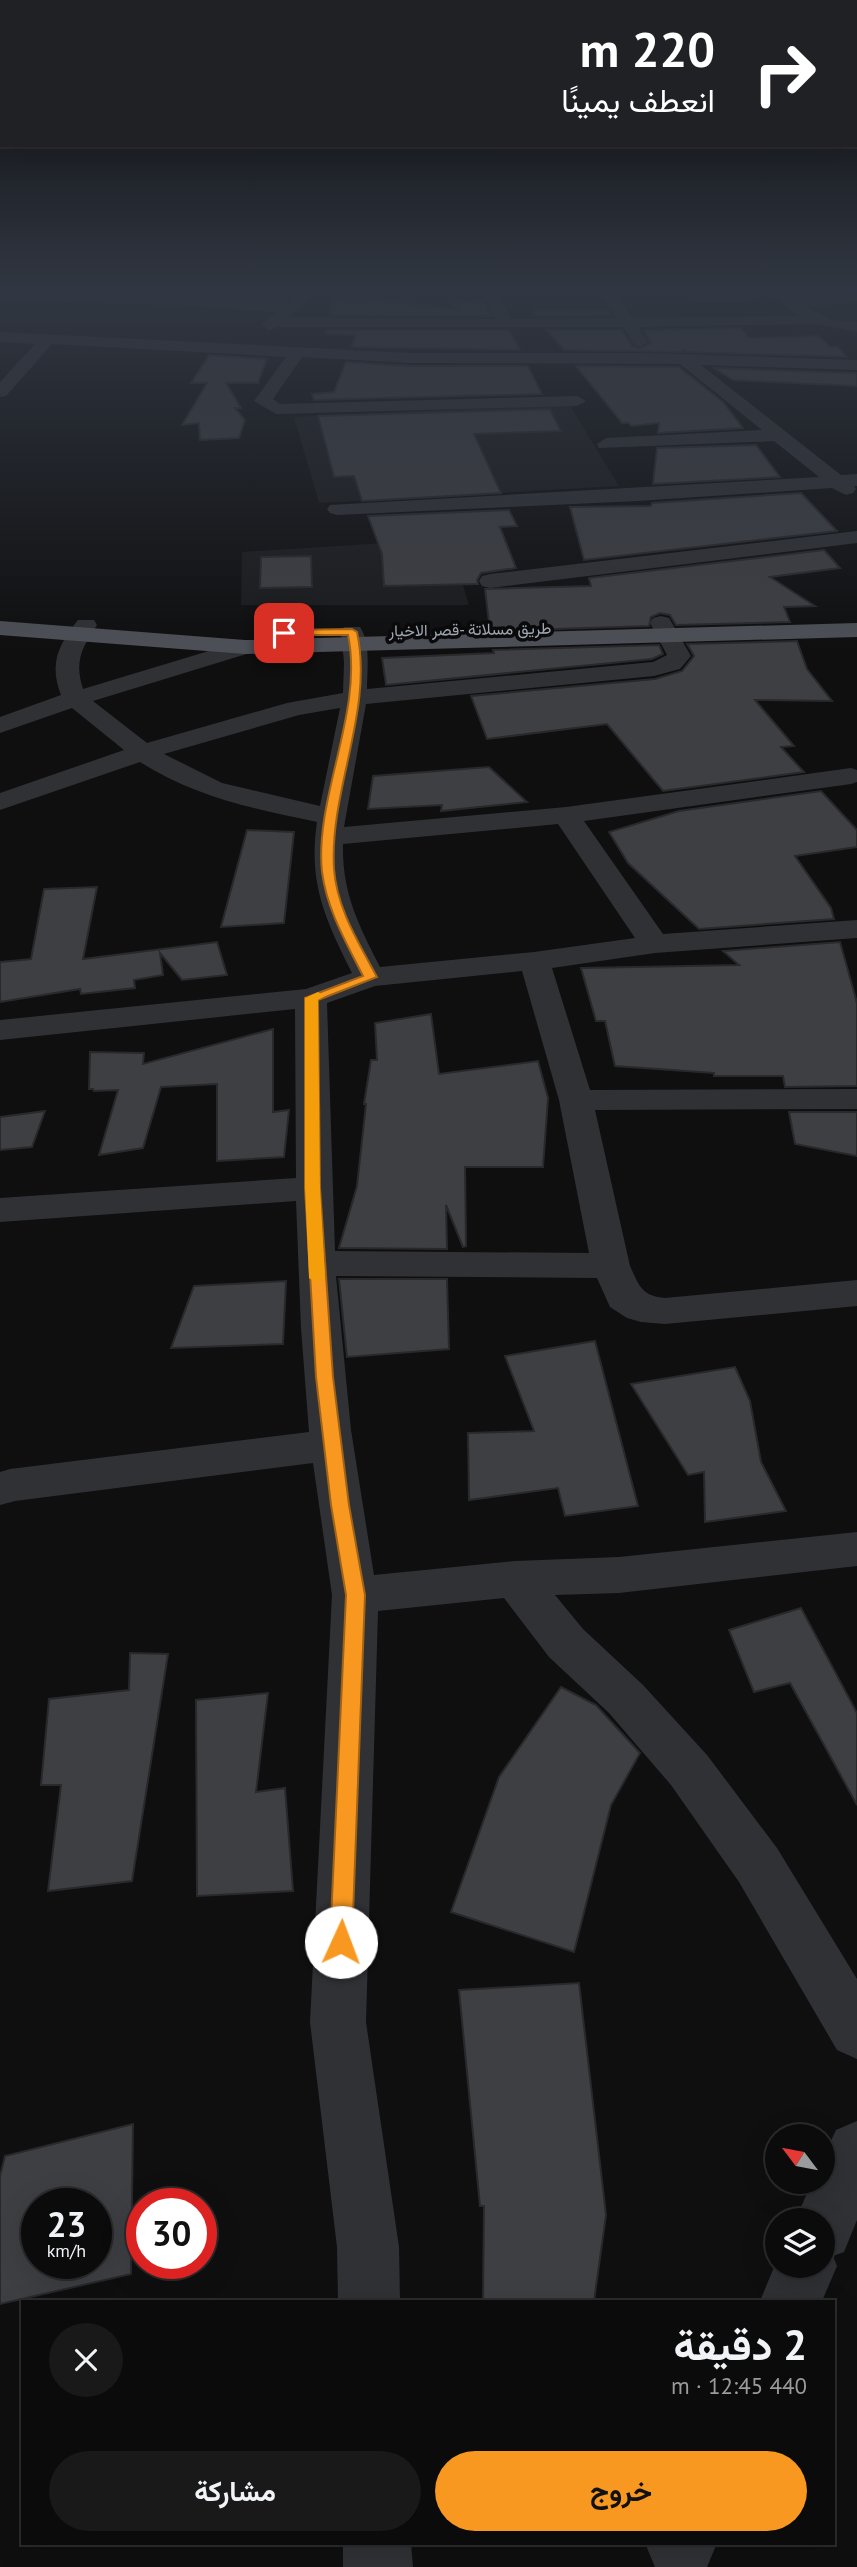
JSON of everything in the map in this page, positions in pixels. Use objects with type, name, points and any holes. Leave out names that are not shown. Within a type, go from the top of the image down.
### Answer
[{"type":"main road","points":[[0,617],[82,631],[245,647],[354,638],[664,630],[857,630]]},
{"type":"main road","points":[[664,630],[857,617]]},
{"type":"main road","points":[[0,628],[261,633],[354,638]]},
{"type":"street","points":[[274,408],[316,410],[462,408]]},
{"type":"street","points":[[747,408],[778,435],[852,485]]},
{"type":"street","points":[[761,408],[797,433],[852,485]]},
{"type":"street","points":[[638,495],[602,439],[778,435]]},
{"type":"street","points":[[337,509],[852,485]]},
{"type":"street","points":[[490,581],[857,537]]},
{"type":"street","points":[[0,802],[144,752],[296,708],[354,698],[654,669],[672,664],[679,656],[664,630]]},
{"type":"street","points":[[82,631],[67,656],[65,676],[75,699],[144,752],[195,782],[330,827],[566,815],[855,772]]},
{"type":"street","points":[[354,638],[354,698],[330,827],[328,872],[337,913],[370,977]]},
{"type":"street","points":[[0,725],[245,647]]},
{"type":"street","points":[[566,815],[655,944]]},
{"type":"street","points":[[0,1030],[312,998],[370,977],[534,961],[655,944],[857,929]]},
{"type":"street","points":[[534,961],[576,1100],[611,1266],[624,1298],[641,1309],[665,1311],[857,1293]]},
{"type":"street","points":[[312,998],[313,1188],[324,1377],[355,1595],[338,2022],[368,2247],[369,2300]]},
{"type":"street","points":[[576,1100],[857,1099]]},
{"type":"street","points":[[0,1210],[313,1188]]},
{"type":"street","points":[[316,1264],[611,1266]]},
{"type":"street","points":[[0,1489],[10,1485],[333,1445]]},
{"type":"street","points":[[355,1595],[514,1579],[620,1575],[857,1549]]},
{"type":"street","points":[[514,1579],[566,1643],[626,1699],[689,1770],[758,1865],[857,2031]]},
{"type":"street","points":[[832,2208],[857,2151]]},
{"type":"street","points":[[791,2300],[801,2278]]},
{"type":"street","points":[[377,2545],[378,2567]]},
{"type":"shaded area","points":[[489,408],[571,408],[619,486],[319,503],[294,417]]},
{"type":"shaded area","points":[[449,539],[469,605],[241,605],[242,552]]},
{"type":"building","points":[[192,408],[241,408],[235,408],[245,420],[239,438],[200,440],[199,423],[182,425]]},
{"type":"building","points":[[610,408],[727,408],[743,428],[658,433],[659,423],[631,426],[629,423],[622,423]]},
{"type":"building","points":[[550,409],[561,431],[474,434],[501,493],[362,501],[354,476],[334,477],[318,416]]},
{"type":"building","points":[[756,445],[780,477],[653,484],[657,448]]},
{"type":"building","points":[[801,493],[837,531],[584,560],[570,507],[651,506],[652,503]]},
{"type":"building","points":[[509,510],[517,526],[500,527],[516,568],[481,573],[478,584],[384,586],[382,554],[368,516]]},
{"type":"building","points":[[824,550],[840,568],[770,577],[815,606],[784,607],[790,622],[676,625],[670,615],[660,613],[651,617],[649,626],[490,631],[485,589],[591,586],[589,578]]},
{"type":"building","points":[[311,556],[312,587],[260,588],[261,557]]},
{"type":"building","points":[[797,641],[807,669],[832,701],[755,700],[794,746],[781,747],[804,772],[663,791],[607,724],[487,739],[471,696],[655,679],[682,671],[694,656],[687,644]]},
{"type":"building","points":[[659,645],[663,654],[652,659],[386,685],[382,658],[494,653],[493,650]]},
{"type":"building","points":[[489,767],[527,802],[441,811],[442,805],[368,809],[373,776]]},
{"type":"building","points":[[821,791],[857,830],[857,847],[795,856],[831,908],[834,919],[699,929],[628,863],[609,832],[679,811]]},
{"type":"building","points":[[247,830],[294,832],[284,923],[221,927]]},
{"type":"building","points":[[97,887],[83,959],[217,942],[227,975],[182,980],[160,953],[163,975],[134,980],[135,988],[81,994],[80,989],[0,1002],[0,962],[31,959],[44,889]]},
{"type":"building","points":[[840,942],[857,1003],[857,1086],[785,1087],[783,1076],[714,1076],[714,1073],[615,1066],[605,1021],[596,1021],[581,968],[739,965],[723,951]]},
{"type":"building","points":[[431,1014],[439,1074],[538,1061],[548,1098],[543,1167],[465,1167],[466,1246],[463,1247],[446,1205],[447,1249],[339,1248],[357,1186],[364,1104],[371,1060],[377,1060],[375,1023]]},
{"type":"building","points":[[273,1029],[273,1112],[289,1110],[284,1157],[217,1161],[217,1084],[161,1087],[143,1148],[99,1155],[118,1090],[89,1089],[90,1052],[144,1053],[143,1064]]},
{"type":"building","points":[[45,1111],[32,1147],[0,1150],[0,1117]]},
{"type":"building","points":[[789,1112],[857,1112],[857,1156],[795,1144]]},
{"type":"building","points":[[339,1279],[447,1279],[449,1349],[347,1357]]},
{"type":"building","points":[[286,1281],[283,1344],[171,1348],[194,1286]]},
{"type":"building","points":[[595,1341],[638,1506],[565,1516],[558,1488],[469,1500],[468,1433],[534,1431],[505,1356]]},
{"type":"building","points":[[735,1367],[750,1401],[761,1462],[786,1511],[705,1522],[704,1472],[688,1475],[631,1384]]},
{"type":"building","points":[[801,1608],[857,1713],[857,1805],[790,1683],[754,1692],[729,1630]]},
{"type":"building","points":[[130,1653],[168,1654],[132,1881],[48,1891],[61,1785],[41,1785],[49,1699],[129,1690]]},
{"type":"building","points":[[561,1687],[596,1705],[640,1753],[611,1805],[574,1952],[451,1912],[499,1777]]},
{"type":"building","points":[[268,1693],[256,1792],[285,1788],[293,1891],[197,1896],[196,1700]]},
{"type":"building","points":[[579,1983],[606,2215],[594,2300],[483,2300],[484,2206],[480,2206],[459,1990]]},
{"type":"building","points":[[133,2124],[132,2188],[126,2188],[126,2275],[112,2278],[112,2188],[21,2188],[21,2279],[109,2279],[0,2304],[0,2176],[5,2156]]},
{"type":"slow traffic","points":[[317,1278],[313,1188],[312,998],[318,996]]},
{"type":"route","points":[[284,633],[352,632],[355,644],[354,698],[348,742],[328,837],[328,872],[337,913],[370,977],[312,998],[313,1188],[324,1377],[340,1505],[355,1595],[341,1942]]}]
